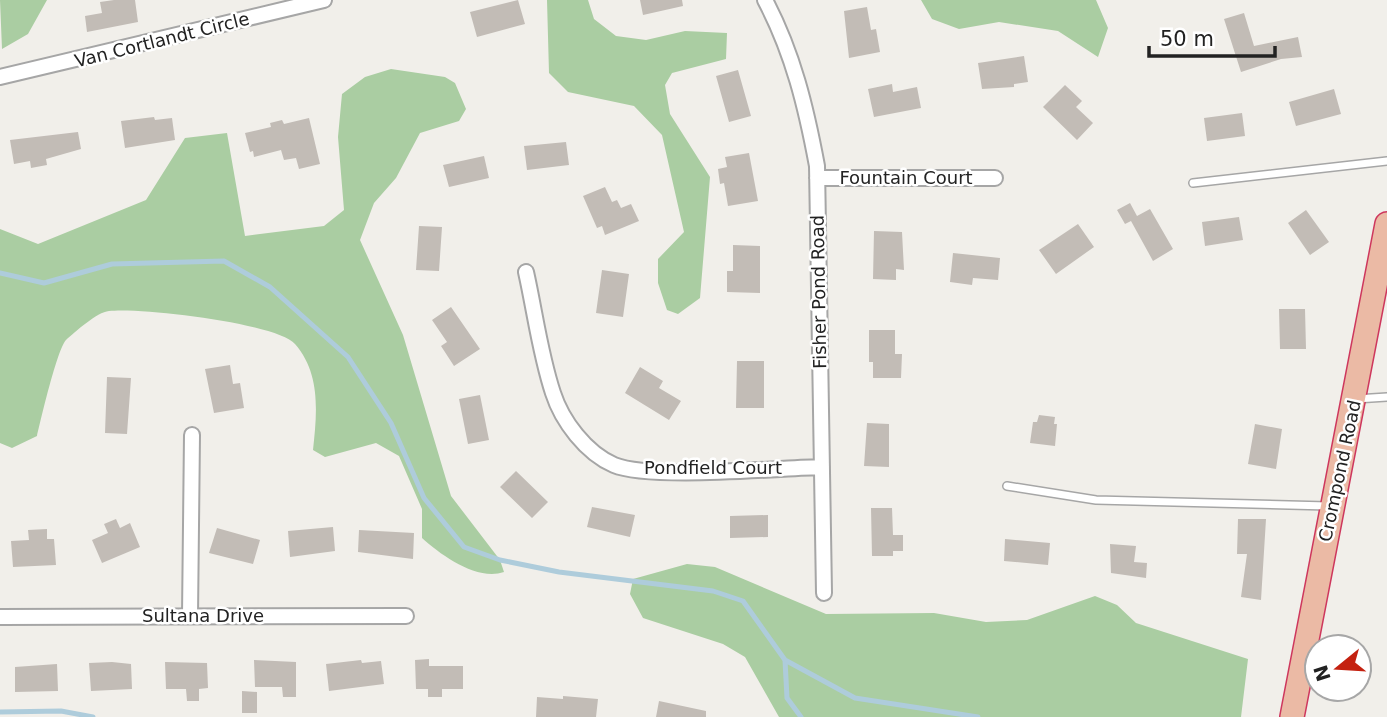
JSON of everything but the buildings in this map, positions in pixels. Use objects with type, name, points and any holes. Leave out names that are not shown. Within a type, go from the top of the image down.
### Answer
[{"type":"highway","name":"Crompond Road","points":[[1292,717],[1387,225]]},
{"type":"street","name":"Van Cortlandt Circle","points":[[0,77],[324,0]]},
{"type":"street","name":"Fisher Pond Road","points":[[765,0],[784,37],[805,102],[817,178],[824,593]]},
{"type":"street","name":"Fountain Court","points":[[817,178],[995,178]]},
{"type":"street","name":"Pondfield Court","points":[[526,272],[553,394],[575,431],[594,455],[616,466],[664,471],[822,467]]},
{"type":"street","points":[[191,616],[192,435]]},
{"type":"street","name":"Sultana Drive","points":[[0,617],[406,616]]},
{"type":"lane","points":[[1193,183],[1387,161]]},
{"type":"lane","points":[[1355,399],[1387,397]]},
{"type":"lane","points":[[1007,486],[1096,500],[1332,506]]},
{"type":"green space","points":[[0,0],[47,0],[28,34],[2,49]]},
{"type":"green space","points":[[547,0],[588,0],[594,19],[616,36],[646,40],[685,31],[727,33],[726,59],[672,73],[665,85],[670,114],[710,177],[700,298],[678,314],[667,310],[658,283],[658,259],[684,232],[662,135],[634,106],[568,92],[549,73]]},
{"type":"green space","points":[[921,0],[1096,0],[1108,28],[1098,57],[1058,31],[999,22],[959,29],[932,19]]},
{"type":"green space","points":[[391,69],[445,77],[455,83],[466,109],[459,121],[420,133],[396,178],[374,203],[360,240],[403,335],[451,496],[500,560],[504,572],[494,574],[471,570],[439,552],[422,538],[422,509],[399,456],[376,443],[325,457],[313,450],[316,408],[309,368],[295,344],[283,336],[263,329],[176,314],[125,310],[104,312],[80,328],[62,346],[37,436],[12,448],[0,443],[0,229],[38,244],[146,200],[185,138],[227,133],[245,236],[324,226],[344,210],[338,137],[342,94],[365,77]]},
{"type":"green space","points":[[687,564],[715,567],[826,614],[934,613],[986,622],[1027,620],[1095,596],[1117,605],[1136,623],[1248,659],[1241,717],[779,717],[745,657],[723,644],[643,618],[630,594],[633,579]]},
{"type":"waterway","points":[[0,273],[44,283],[112,264],[224,261],[270,287],[348,357],[391,423],[424,498],[464,547],[500,560],[559,572],[713,591],[743,601],[785,660],[855,698],[978,717]]},
{"type":"waterway","points":[[785,660],[787,698],[801,717]]},
{"type":"waterway","points":[[0,712],[61,711],[93,717]]}]
